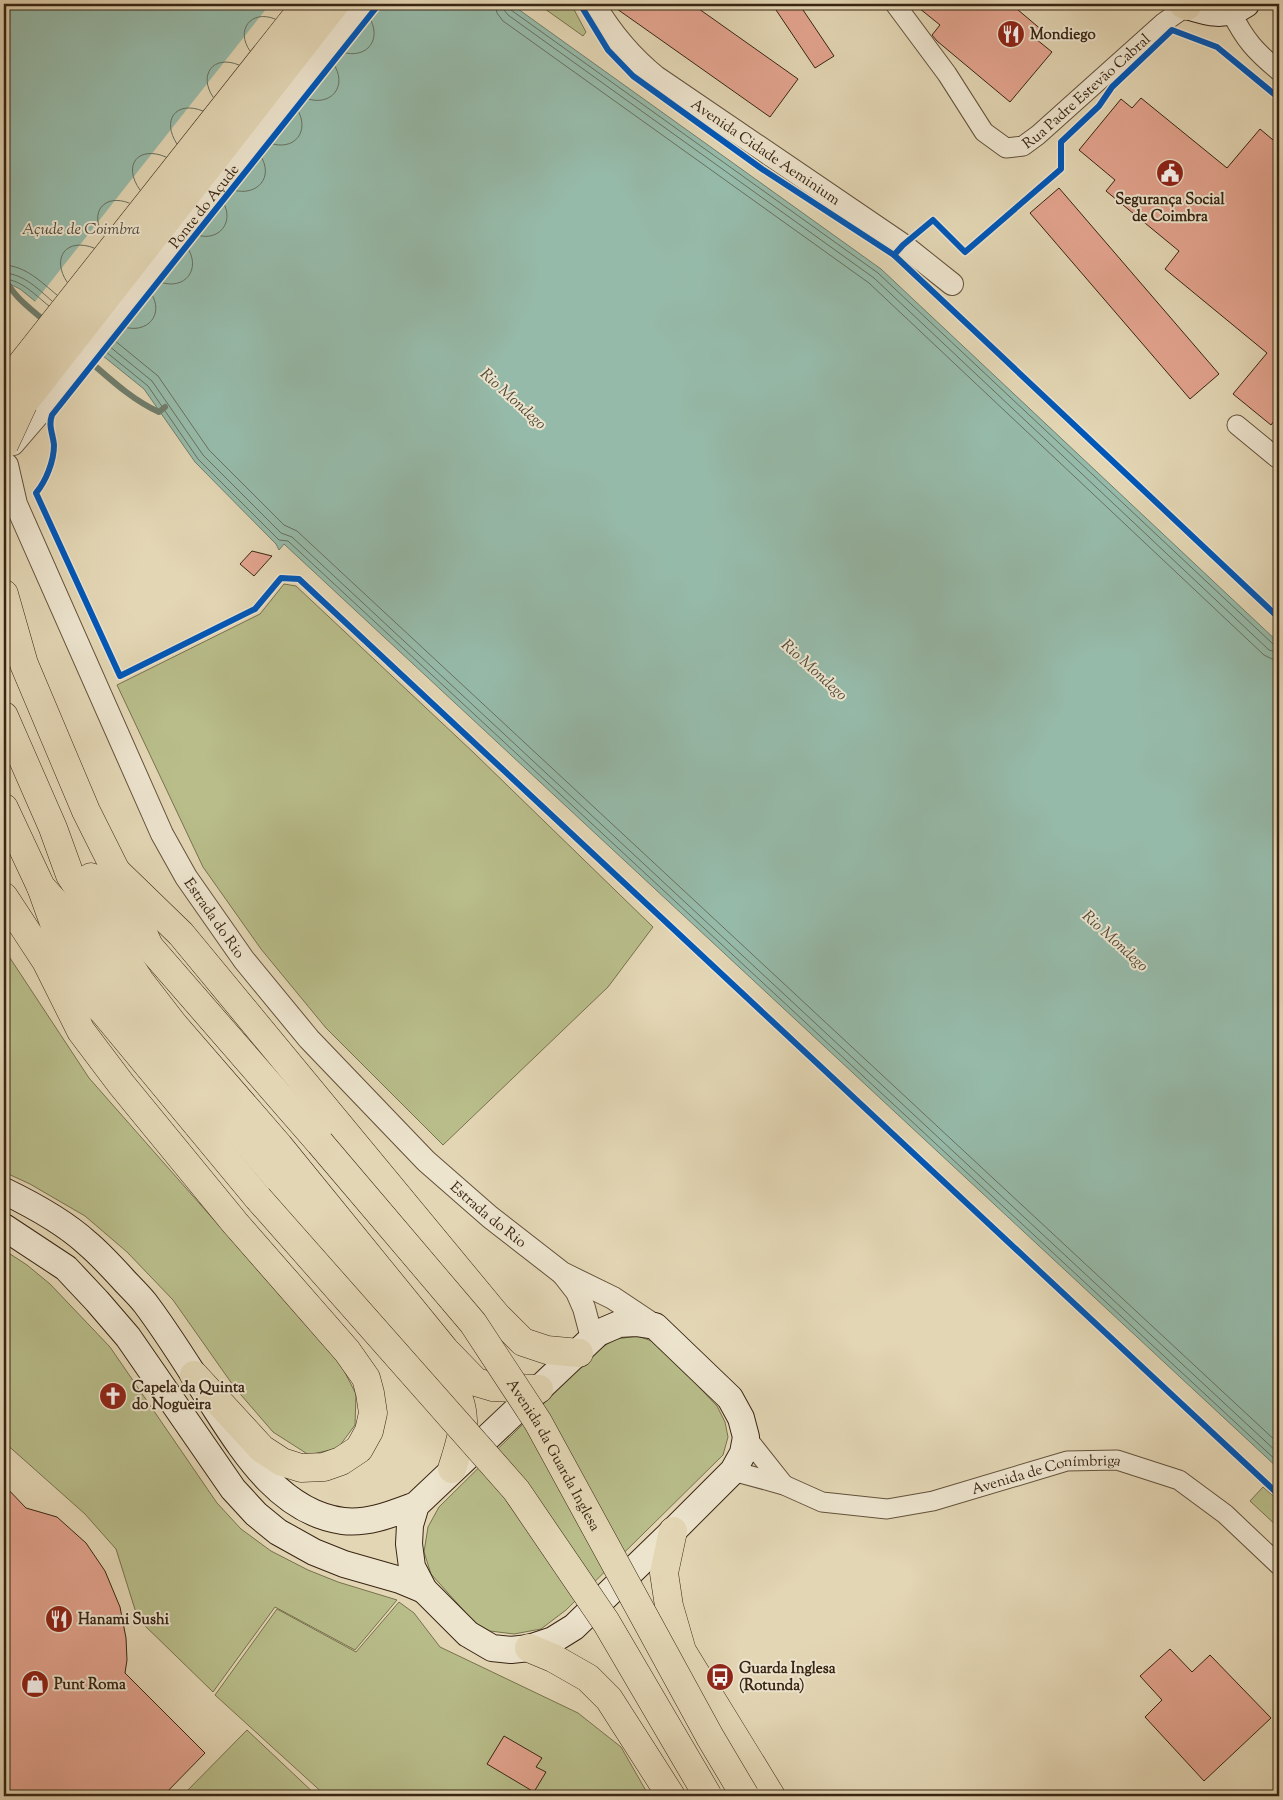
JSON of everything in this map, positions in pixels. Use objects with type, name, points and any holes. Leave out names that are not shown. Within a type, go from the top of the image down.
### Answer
[{"type":"main road","points":[[6,448],[23,399],[306,4]]},
{"type":"main road","points":[[23,399],[335,4]]},
{"type":"main road","name":"Rua Padre Estevão Cabral","points":[[1185,5],[1220,14],[1238,8]]},
{"type":"main road","points":[[4,594],[24,664],[86,811],[116,871],[148,944]]},
{"type":"main road","points":[[4,716],[53,828],[70,875],[140,981],[174,1024],[279,1146],[445,1350],[476,1382],[493,1387],[539,1389]]},
{"type":"main road","points":[[4,808],[41,887],[59,937],[104,1011],[258,1198],[516,1490],[606,1622],[708,1796]]},
{"type":"main road","name":"Avenida da Guarda Inglesa","points":[[53,828],[107,898],[473,1323],[538,1422],[710,1737],[746,1796]]},
{"type":"main road","points":[[116,871],[181,934],[496,1315],[523,1342],[547,1350],[585,1345]]},
{"type":"main road","points":[[41,887],[76,925],[129,1002],[454,1387],[462,1403],[464,1420],[452,1469]]},
{"type":"main road","points":[[4,897],[46,961],[81,1031],[121,1084],[235,1223],[347,1351],[366,1378],[373,1413],[369,1431],[359,1449],[341,1462],[301,1468],[282,1462],[262,1449],[194,1374]]},
{"type":"main road","points":[[46,961],[104,1011]]},
{"type":"main road","points":[[4,1191],[49,1215],[87,1242],[144,1301],[243,1450],[270,1481],[289,1498],[318,1514],[342,1521],[362,1521],[387,1516],[416,1505],[598,1333],[619,1324],[636,1323],[654,1326],[730,1398],[742,1418],[746,1437],[743,1453],[733,1471],[574,1627],[553,1640],[529,1648],[511,1650],[492,1648],[468,1634],[424,1590],[412,1567],[408,1544],[410,1525],[416,1505]]},
{"type":"main road","points":[[4,1226],[66,1268],[103,1308],[128,1337],[233,1489],[256,1514],[278,1532],[314,1552],[344,1564],[400,1580],[424,1590]]},
{"type":"main road","points":[[673,1531],[664,1573],[669,1606],[682,1651],[771,1796]]},
{"type":"main road","points":[[529,1648],[553,1658],[588,1678],[608,1699],[671,1796]]},
{"type":"street","name":"Ponte do Açude","points":[[23,399],[364,4]]},
{"type":"street","name":"Avenida Cidade Aeminium","points":[[594,4],[604,21],[627,51],[656,77],[903,245],[952,284]]},
{"type":"street","name":"Rua Padre Estevão Cabral","points":[[895,4],[947,74],[984,132],[1006,148],[1022,146],[1038,135],[1185,5]]},
{"type":"street","points":[[1238,8],[1242,33],[1256,52],[1279,71]]},
{"type":"street","points":[[1237,425],[1278,457]]},
{"type":"street","name":"Estrada do Rio","points":[[6,448],[16,504],[162,834],[186,877],[244,960],[316,1046],[426,1161],[490,1217],[562,1273],[613,1298],[654,1326]]},
{"type":"street","name":"Estrada do Rio","points":[[562,1273],[577,1292],[580,1300],[585,1345]]},
{"type":"street","name":"Avenida de Conímbriga","points":[[746,1437],[784,1485]]},
{"type":"street","name":"Avenida de Conímbriga","points":[[733,1471],[784,1485],[822,1502],[886,1508],[933,1501],[1067,1461],[1117,1460],[1179,1480],[1225,1514],[1279,1565]]},
{"type":"green space","points":[[538,4],[571,4],[586,32],[583,36]]},
{"type":"green space","points":[[284,584],[296,586],[474,753],[653,927],[608,987],[443,1145],[326,1028],[261,949],[203,867],[117,685],[260,614]]},
{"type":"green space","points":[[4,946],[8,955],[89,1078],[340,1363],[356,1394],[355,1425],[338,1448],[309,1455],[273,1432],[235,1388],[173,1300],[127,1252],[85,1216],[30,1184],[4,1172]]},
{"type":"green space","points":[[4,1250],[27,1265],[50,1284],[110,1347],[217,1503],[241,1529],[271,1551],[308,1570],[338,1582],[397,1600],[355,1650],[275,1607],[213,1692],[138,1619],[116,1549],[85,1514],[4,1442]]},
{"type":"green space","points":[[638,1336],[657,1343],[717,1406],[725,1422],[728,1437],[723,1455],[566,1610],[541,1629],[514,1634],[490,1631],[474,1622],[431,1574],[424,1552],[428,1527],[439,1507],[599,1349],[616,1339]]},
{"type":"green space","points":[[1263,1487],[1279,1501],[1279,1528],[1250,1501]]},
{"type":"green space","points":[[399,1602],[414,1613],[440,1647],[578,1713],[621,1747],[649,1796],[326,1796],[215,1695],[277,1609],[356,1652]]},
{"type":"green space","points":[[247,1730],[317,1796],[182,1796]]},
{"type":"water","points":[[4,4],[511,4],[881,269],[1279,643],[1279,1469],[284,544],[279,550],[276,544],[195,462],[144,389],[20,289],[4,284]],"holes":[[[279,54],[321,80],[314,81]]]},
{"type":"pier","points":[[270,4],[384,4],[102,358],[34,303]]},
{"type":"building","points":[[610,4],[692,4],[798,79],[770,117]]},
{"type":"building","points":[[772,4],[799,4],[834,56],[815,68]]},
{"type":"building","points":[[914,4],[1011,4],[1043,31],[1036,39],[1052,52],[1010,102],[937,41],[932,35],[940,25]]},
{"type":"building","points":[[1141,98],[1227,168],[1260,129],[1279,145],[1279,414],[1271,425],[1233,394],[1267,353],[1165,269],[1179,251],[1106,191],[1115,180],[1079,150],[1121,99],[1132,108]]},
{"type":"building","points":[[1059,188],[1219,374],[1190,399],[1030,213]]},
{"type":"building","points":[[252,551],[272,556],[254,576],[240,564]]},
{"type":"building","points":[[4,1485],[26,1508],[57,1517],[86,1543],[105,1571],[120,1607],[126,1638],[127,1660],[125,1673],[205,1753],[163,1796],[4,1796]]},
{"type":"building","points":[[1170,1649],[1192,1672],[1210,1655],[1271,1718],[1204,1781],[1145,1717],[1162,1700],[1140,1676]]},
{"type":"building","points":[[504,1736],[542,1758],[536,1767],[546,1772],[534,1792],[487,1764]]},
{"type":"waterway","points":[[4,276],[17,296],[46,322]]},
{"type":"waterway","points":[[87,359],[139,401],[159,412],[165,407]]},
{"type":"cycle path","points":[[379,4],[52,415],[50,423],[54,445],[53,458],[46,477],[36,493],[120,676],[255,609],[281,578],[299,579],[1279,1495]]},
{"type":"cycle path","points":[[580,4],[608,50],[633,76],[762,169],[894,255],[1279,618]]},
{"type":"cycle path","points":[[894,255],[933,220],[965,252],[1061,169],[1061,142],[1099,106],[1112,87],[1172,30],[1217,47],[1279,98]]},
{"type":"place","name":"Mondiego","points":[[1011,34]]},
{"type":"place","name":"Segurança Social de Coimbra","points":[[1170,173]]},
{"type":"place","name":"Capela da Quinta do Nogueira","points":[[113,1396]]},
{"type":"place","name":"Hanami Sushi","points":[[59,1619]]},
{"type":"place","name":"Guarda Inglesa (Rotunda)","points":[[720,1677]]},
{"type":"place","name":"Punt Roma","points":[[35,1684]]},
{"type":"water label","name":"Açude de Coimbra","points":[[81,228]]},
{"type":"water label","name":"Rio Mondego","points":[[514,398]]},
{"type":"water label","name":"Rio Mondego","points":[[815,669]]},
{"type":"water label","name":"Rio Mondego","points":[[1116,940]]}]
